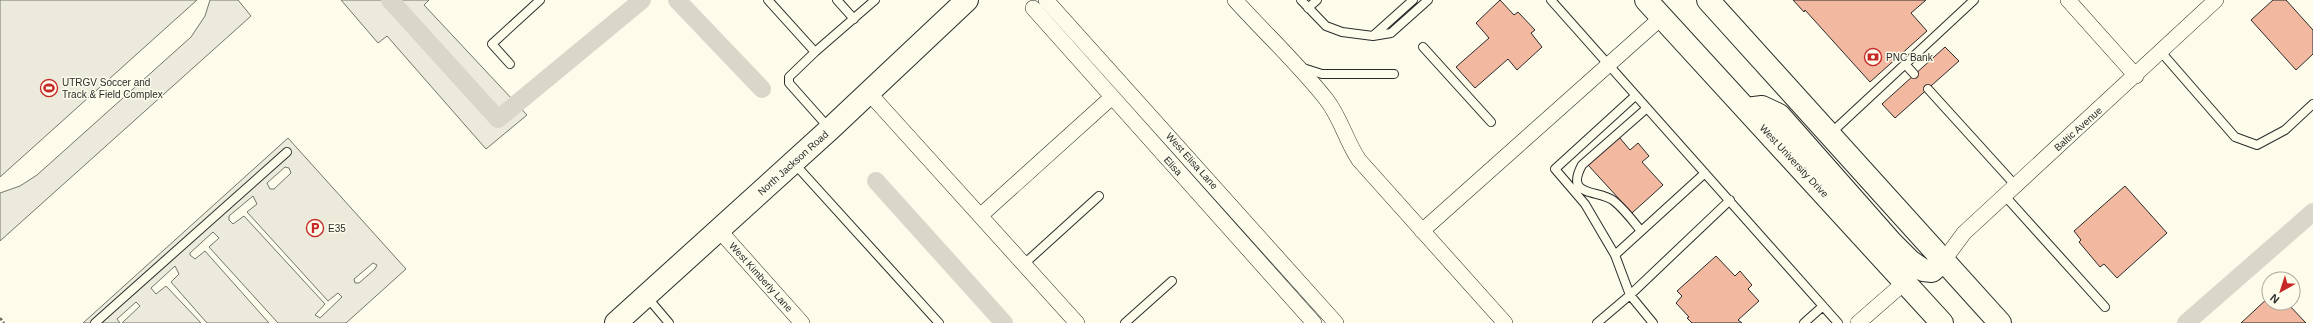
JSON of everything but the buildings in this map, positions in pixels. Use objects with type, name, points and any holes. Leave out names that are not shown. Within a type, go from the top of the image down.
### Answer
[{"type":"main road","name":"North Jackson Road","points":[[616,323],[830,129],[967,0]]},
{"type":"main road","name":"West University Drive","points":[[1646,0],[1942,323]]},
{"type":"main road","points":[[1711,1],[2000,323]]},
{"type":"main road","points":[[1746,109],[1762,107],[1779,115],[1831,176],[1910,261],[1923,270],[1932,271],[1944,260]]},
{"type":"street","name":"West Elisa Lane","points":[[1046,0],[1336,323]]},
{"type":"street","points":[[1235,0],[1326,99],[1342,123],[1352,151],[1359,160],[1505,323]]},
{"type":"street","points":[[2068,0],[2136,76]]},
{"type":"street","name":"Baltic Avenue","points":[[1944,260],[1964,234],[2136,76],[2216,0]]},
{"type":"street","name":"Elisa","points":[[1033,8],[1314,323]]},
{"type":"street","points":[[1422,231],[1662,17]]},
{"type":"street","points":[[869,93],[1077,323]]},
{"type":"street","points":[[980,216],[1112,97]]},
{"type":"street","name":"West Kimberly Lane","points":[[719,230],[802,323]]},
{"type":"street","points":[[1858,323],[1905,282]]},
{"type":"lane","points":[[510,64],[492,44],[540,0]]},
{"type":"lane","points":[[768,0],[815,52]]},
{"type":"lane","points":[[837,0],[854,19]]},
{"type":"lane","points":[[830,129],[789,83],[789,77],[815,52],[875,0]]},
{"type":"lane","points":[[1301,0],[1326,26],[1342,32],[1374,36],[1391,33],[1428,0]]},
{"type":"lane","points":[[1308,8],[1317,0]]},
{"type":"lane","points":[[1374,36],[1413,0]]},
{"type":"lane","points":[[1550,0],[1730,200],[1838,323]]},
{"type":"lane","points":[[1830,134],[1974,0]]},
{"type":"lane","points":[[1423,47],[1491,122]]},
{"type":"lane","points":[[2161,52],[2235,136],[2257,145],[2285,130],[2313,104]]},
{"type":"lane","points":[[1905,64],[1914,74]]},
{"type":"lane","points":[[1295,65],[1322,74],[1394,74]]},
{"type":"lane","points":[[1928,89],[2105,307]]},
{"type":"lane","points":[[1635,96],[1555,170],[1585,204],[1615,255],[1630,295],[1653,323]]},
{"type":"lane","points":[[1641,230],[1615,202],[1606,195],[1588,194],[1582,190],[1578,182],[1578,173],[1582,164],[1647,108]]},
{"type":"lane","points":[[95,323],[287,152]]},
{"type":"lane","points":[[793,162],[939,323]]},
{"type":"lane","points":[[1615,255],[1705,173]]},
{"type":"lane","points":[[1024,264],[1099,196]]},
{"type":"lane","points":[[1597,323],[1630,295],[1730,200]]},
{"type":"lane","points":[[1125,323],[1172,281]]},
{"type":"lane","points":[[646,296],[670,323]]},
{"type":"lane","points":[[1804,323],[1823,306]]},
{"type":"path","points":[[0,318],[4,323]]},
{"type":"shaded area","name":"UTRGV Soccer and Track & Field Complex","points":[[0,0],[197,0],[0,177]]},
{"type":"shaded area","points":[[210,0],[238,0],[251,16],[0,241],[0,193],[20,186],[37,175],[191,37],[205,16]]},
{"type":"shaded area","points":[[341,0],[429,0],[424,5],[527,115],[486,149],[387,36],[378,43]]},
{"type":"shaded area","name":"E35","points":[[288,138],[406,269],[346,323],[278,323],[209,247],[219,238],[213,232],[190,253],[190,255],[195,259],[205,251],[269,323],[207,323],[171,282],[179,274],[175,266],[151,288],[156,294],[166,286],[201,323],[122,323],[140,306],[136,302],[117,319],[120,323],[83,323]],"holes":[[[285,167],[289,168],[291,173],[274,189],[270,189],[267,183]],[[253,196],[257,204],[247,212],[328,301],[338,293],[342,297],[320,318],[315,315],[325,304],[244,216],[233,224],[229,220],[229,216]],[[373,263],[377,265],[375,269],[359,283],[355,283],[354,279]]]},
{"type":"waterway","points":[[390,0],[498,119],[642,0]]},
{"type":"waterway","points":[[677,0],[762,89]]},
{"type":"waterway","points":[[876,181],[1004,323]]},
{"type":"waterway","points":[[2186,323],[2313,212]]},
{"type":"place","name":"PNC Bank","points":[[1873,57]]},
{"type":"place","name":"UTRGV Soccer and Track & Field Complex","points":[[49,88]]},
{"type":"place","name":"E35","points":[[315,228]]}]
